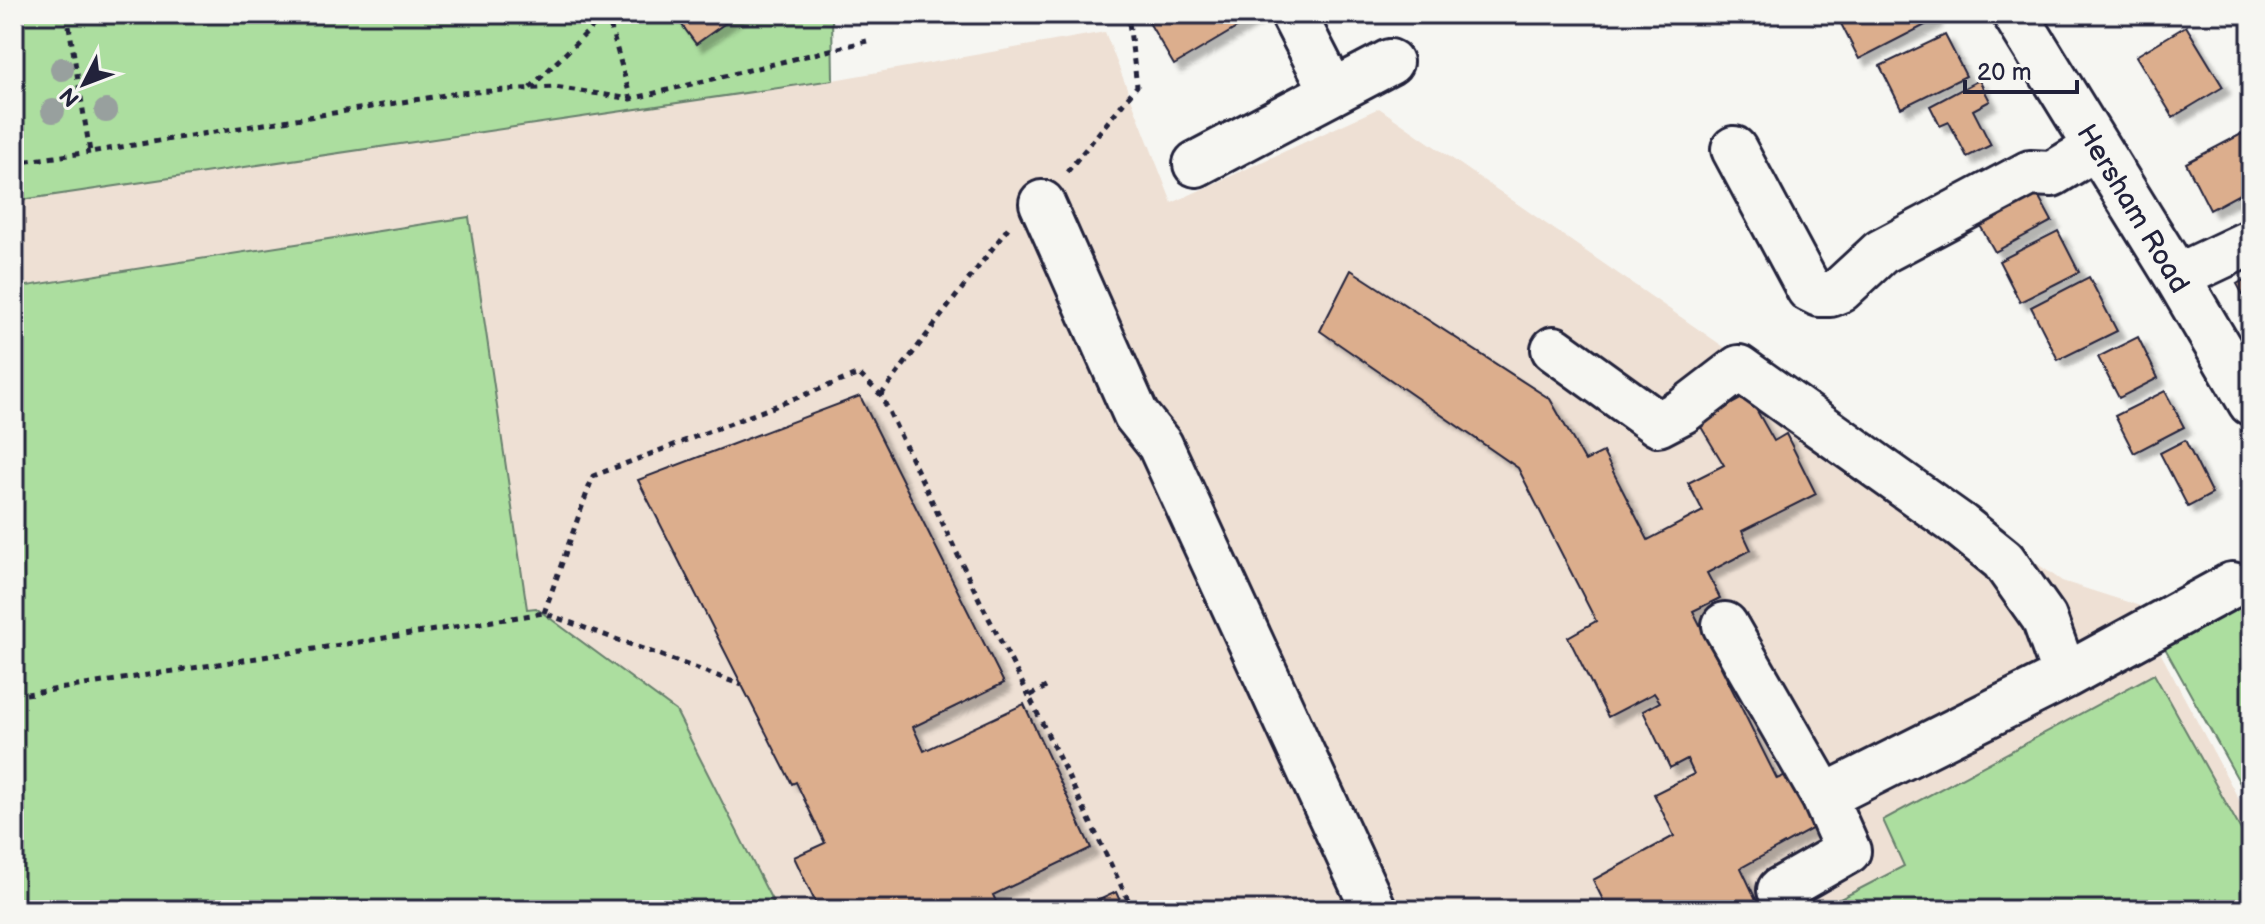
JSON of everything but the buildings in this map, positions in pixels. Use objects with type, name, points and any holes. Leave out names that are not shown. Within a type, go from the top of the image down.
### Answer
[{"type":"street","points":[[1293,14],[1333,92]]},
{"type":"street","name":"Hersham Road","points":[[2015,14],[2251,403]]},
{"type":"street","points":[[1196,164],[1390,62]]},
{"type":"street","points":[[1734,149],[1809,289],[1819,294],[1830,294],[1853,280],[1881,252],[2030,173],[2052,174],[2097,147]]},
{"type":"street","points":[[1042,203],[1136,415],[1160,445],[1374,910]]},
{"type":"street","points":[[2177,277],[2251,242]]},
{"type":"street","points":[[1554,349],[1658,424],[1683,411],[1739,368],[1961,526],[2003,560],[2044,618],[2065,676]]},
{"type":"street","points":[[1824,797],[2065,676],[2232,585]]},
{"type":"street","points":[[1725,625],[1824,797],[1848,851],[1780,890]]},
{"type":"path","points":[[67,14],[90,152]]},
{"type":"path","points":[[530,88],[607,14],[631,99]]},
{"type":"path","points":[[881,395],[1007,229],[1042,203],[1137,86],[1128,14]]},
{"type":"path","points":[[14,163],[458,93],[555,87],[631,99],[867,41]]},
{"type":"path","points":[[544,613],[593,476],[859,374],[881,395],[1133,910]]},
{"type":"path","points":[[14,696],[544,613],[742,685]]},
{"type":"path","points":[[1029,696],[1046,687]]},
{"type":"shaded area","points":[[1105,32],[1172,203],[1379,108],[2062,581],[2140,606],[2161,654],[2251,822],[2251,910],[777,910],[676,711],[14,684],[14,201],[833,80]]},
{"type":"green space","points":[[14,14],[832,14],[833,80],[14,201]]},
{"type":"green space","points":[[469,217],[527,609],[536,608],[676,711],[777,910],[14,910],[14,288]]},
{"type":"green space","points":[[2251,594],[2251,803],[2161,641]]},
{"type":"green space","points":[[2154,674],[2251,848],[2251,910],[1819,910],[1904,866],[1883,820]]}]
